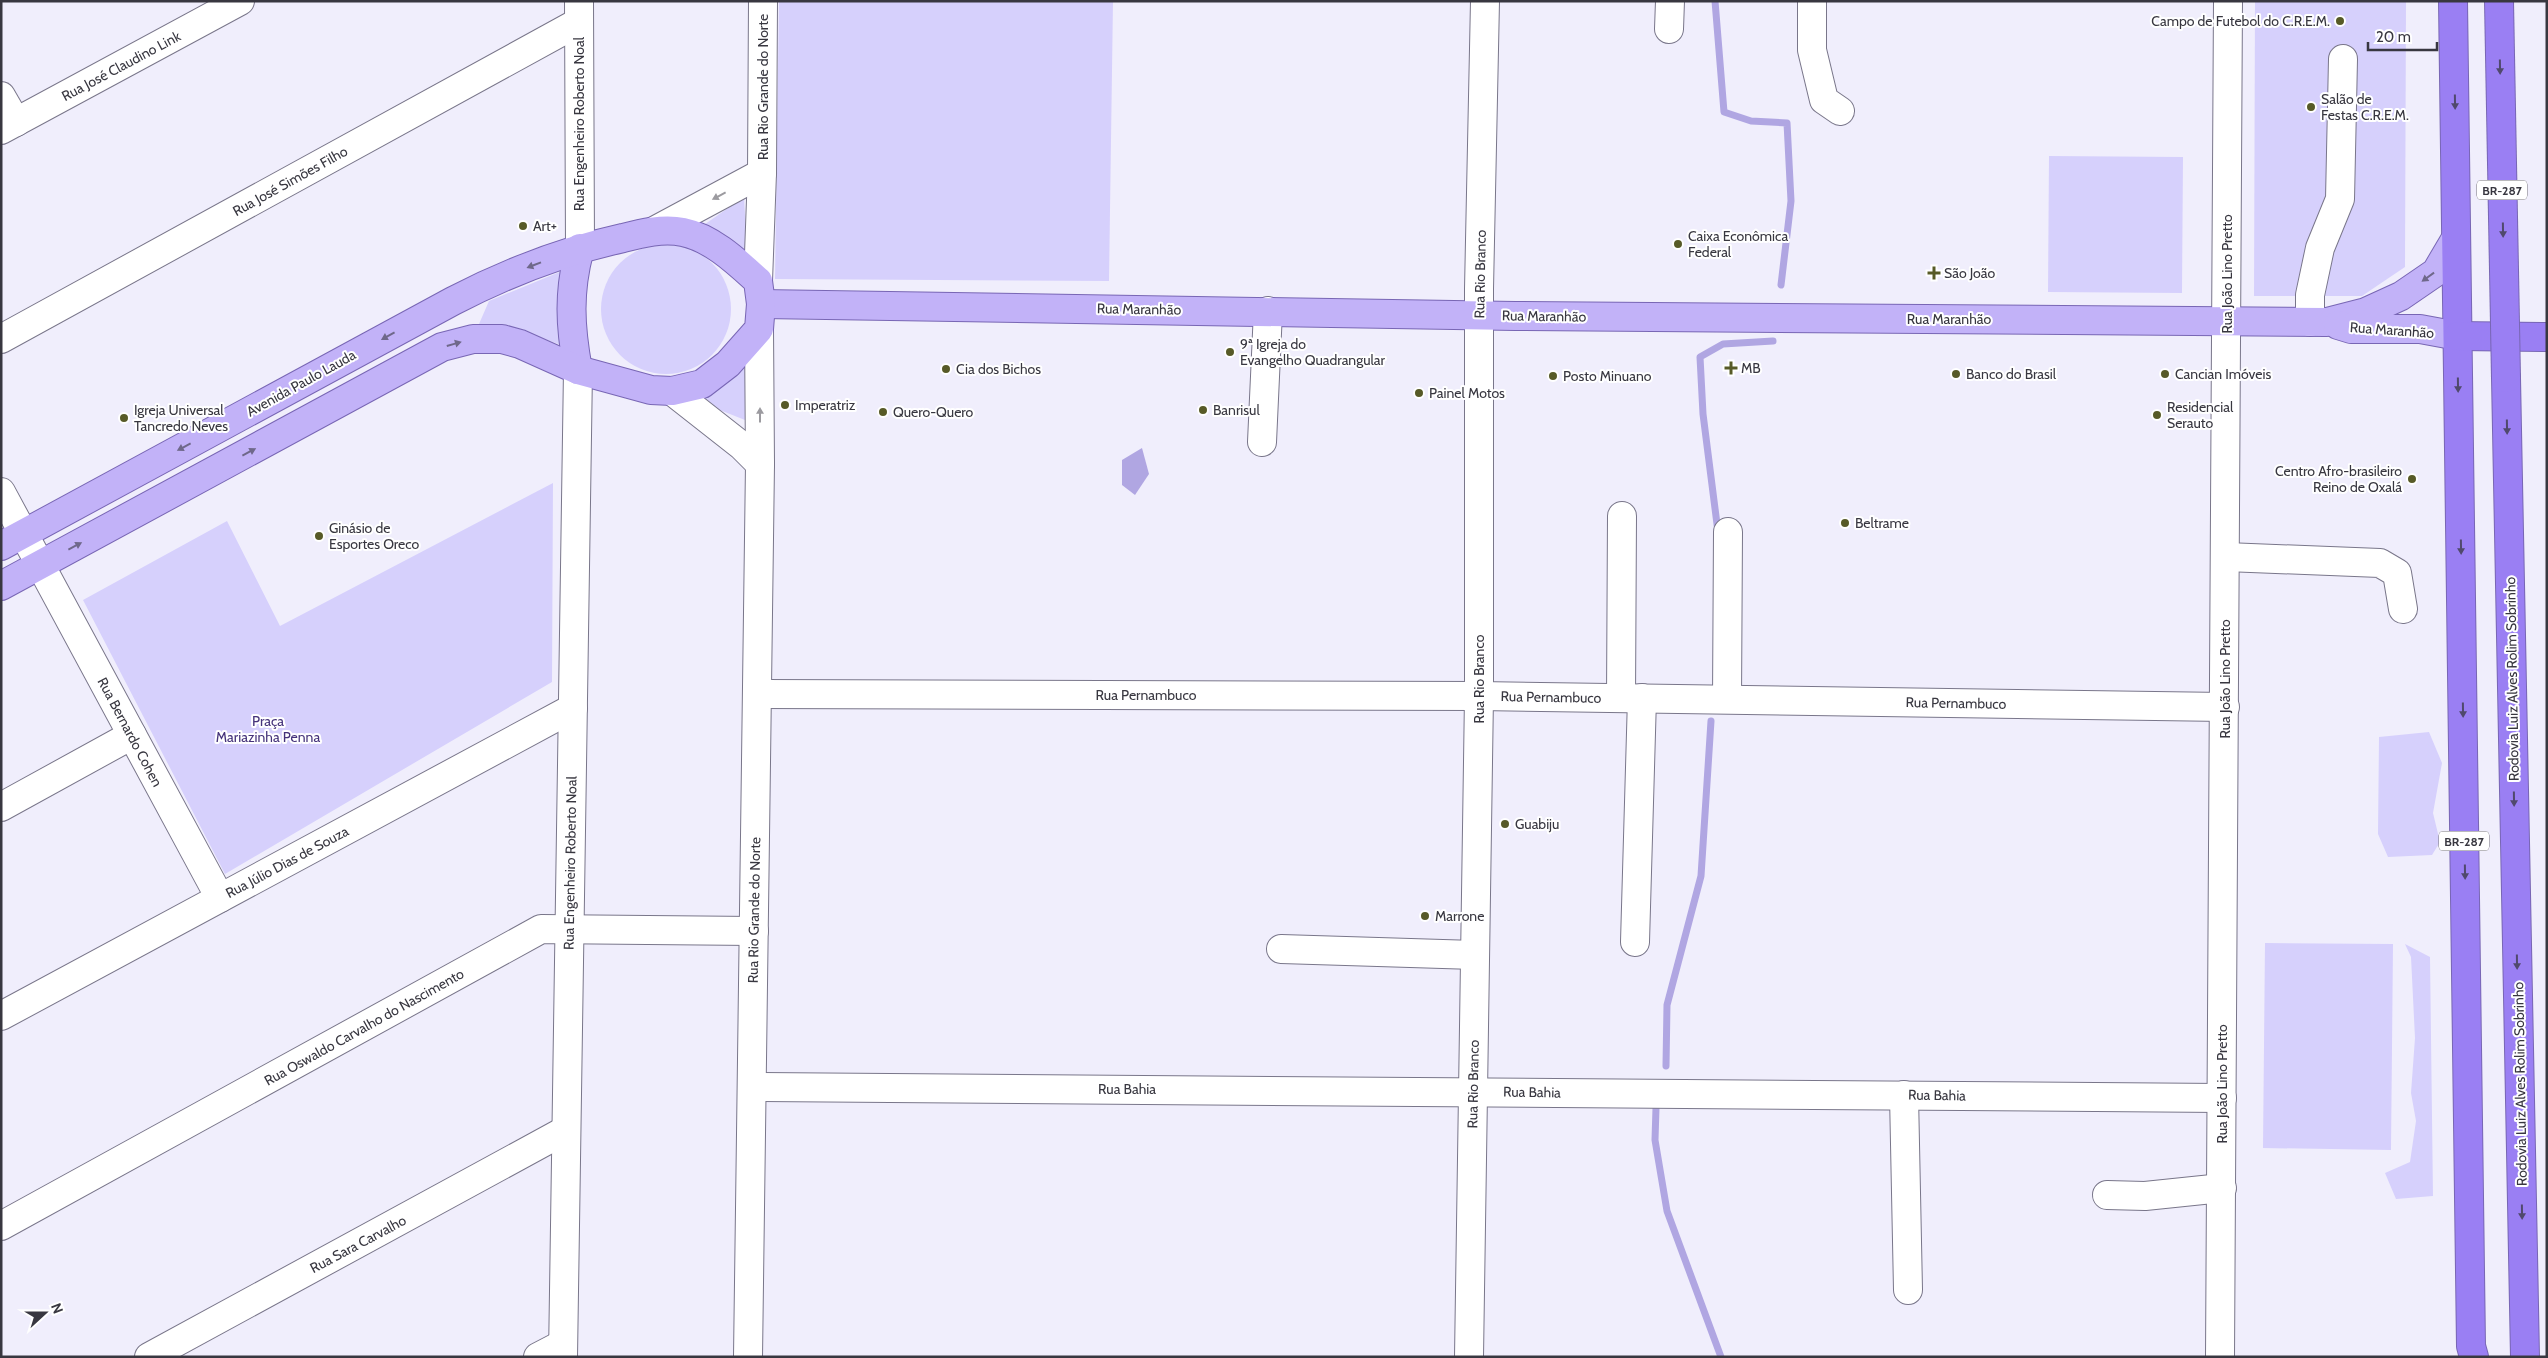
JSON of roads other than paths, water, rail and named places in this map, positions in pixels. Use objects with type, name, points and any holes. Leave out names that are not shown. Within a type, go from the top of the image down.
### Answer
[{"type":"highway","name":"BR-287","points":[[2454,1],[2471,1346],[2474,1357]]},
{"type":"highway","name":"Rodovia Luiz Alves Rolim Sobrinho","points":[[2499,1],[2525,1357]]},
{"type":"highway","points":[[2458,336],[2547,337]]},
{"type":"main road","name":"Avenida Paulo Lauda","points":[[12,540],[470,292],[494,280],[580,248],[654,231],[683,232],[711,243],[737,261],[760,304]]},
{"type":"main road","name":"Rua Maranhão","points":[[2319,322],[2366,312],[2401,296],[2436,272],[2456,238]]},
{"type":"main road","points":[[578,370],[570,331],[574,269],[580,248]]},
{"type":"main road","name":"Rua Maranhão","points":[[760,304],[1479,315],[2319,322],[2351,329],[2420,329],[2458,336]]},
{"type":"main road","points":[[1,586],[442,347],[473,339],[502,339],[520,344],[578,370],[651,390],[672,392],[702,384],[728,364],[760,304]]},
{"type":"street","name":"Rua José Claudino Link","points":[[8,126],[240,1]]},
{"type":"street","name":"Rua Rio Grande do Norte","points":[[748,1357],[760,464],[763,1]]},
{"type":"street","name":"Rua Rio Branco","points":[[1469,1357],[1479,696],[1479,315],[1485,1]]},
{"type":"street","points":[[1669,29],[1670,1]]},
{"type":"street","points":[[1812,1],[1812,50],[1824,100],[1840,111]]},
{"type":"street","name":"Rua João Lino Pretto","points":[[2220,1357],[2228,1]]},
{"type":"street","name":"Rua Engenheiro Roberto Noal","points":[[579,12],[580,248]]},
{"type":"street","name":"Rua José Simões Filho","points":[[1,339],[579,12]]},
{"type":"street","points":[[2319,322],[2310,295],[2320,248],[2340,199],[2342,59]]},
{"type":"street","points":[[1,96],[8,126]]},
{"type":"street","name":"Rua Rio Grande do Norte","points":[[654,231],[762,173]]},
{"type":"street","points":[[1262,442],[1268,311]]},
{"type":"street","name":"Rua Engenheiro Roberto Noal","points":[[563,1350],[578,370]]},
{"type":"street","points":[[672,392],[742,446],[760,464]]},
{"type":"street","points":[[1,492],[12,540]]},
{"type":"street","points":[[1622,516],[1631,698],[1635,942]]},
{"type":"street","points":[[1727,699],[1728,532]]},
{"type":"street","name":"Rua Bernardo Cohen","points":[[12,540],[40,565],[220,898]]},
{"type":"street","points":[[2226,557],[2380,563],[2397,574],[2403,609]]},
{"type":"street","name":"Rua Pernambuco","points":[[757,694],[1479,696],[2225,707]]},
{"type":"street","name":"Rua Júlio Dias de Souza","points":[[1,1016],[573,708]]},
{"type":"street","points":[[1,807],[132,735]]},
{"type":"street","name":"Rua Oswaldo Carvalho do Nascimento","points":[[1,1226],[541,930],[754,931]]},
{"type":"street","points":[[1281,949],[1475,954]]},
{"type":"street","name":"Rua Bahia","points":[[752,1087],[2222,1098]]},
{"type":"street","points":[[1904,1095],[1908,1290]]},
{"type":"street","name":"Rua Sara Carvalho","points":[[149,1357],[566,1130]]},
{"type":"street","points":[[2107,1195],[2145,1196],[2222,1188]]},
{"type":"street","points":[[538,1357],[563,1350]]},
{"type":"waterway","points":[[1715,1],[1724,112],[1751,121],[1787,123],[1791,201],[1781,285]]},
{"type":"waterway","points":[[1718,532],[1703,414],[1700,357],[1723,344],[1773,341]]},
{"type":"waterway","points":[[1666,1066],[1667,1005],[1701,876],[1711,721]]},
{"type":"waterway","points":[[1656,1108],[1655,1140],[1667,1211],[1721,1357]]},
{"type":"place","name":"Campo de Futebol do C.R.E.M.","points":[[2340,21]]},
{"type":"place","name":"Salão de Festas C.R.E.M.","points":[[2311,107]]},
{"type":"place","name":"Art+","points":[[523,226]]},
{"type":"place","name":"Caixa Econômica Federal","points":[[1678,244]]},
{"type":"place","name":"São João","points":[[1934,273]]},
{"type":"place","name":"9ª Igreja do Evangelho Quadrangular","points":[[1230,352]]},
{"type":"place","name":"MB","points":[[1731,368]]},
{"type":"place","name":"Cia dos Bichos","points":[[946,369]]},
{"type":"place","name":"Banco do Brasil","points":[[1956,374]]},
{"type":"place","name":"Cancian Imóveis","points":[[2165,374]]},
{"type":"place","name":"Posto Minuano","points":[[1553,376]]},
{"type":"place","name":"Painel Motos","points":[[1419,393]]},
{"type":"place","name":"Imperatriz","points":[[785,405]]},
{"type":"place","name":"Banrisul","points":[[1203,410]]},
{"type":"place","name":"Quero-Quero","points":[[883,412]]},
{"type":"place","name":"Residencial Serauto","points":[[2157,415]]},
{"type":"place","name":"Igreja Universal Tancredo Neves","points":[[124,418]]},
{"type":"place","name":"Centro Afro-brasileiro Reino de Oxalá","points":[[2412,479]]},
{"type":"place","name":"Beltrame","points":[[1845,523]]},
{"type":"place","name":"Ginásio de Esportes Oreco","points":[[319,536]]},
{"type":"place","name":"Guabiju","points":[[1505,824]]},
{"type":"place","name":"Marrone","points":[[1425,916]]},
{"type":"park label","name":"Praça Mariazinha Penna","points":[[268,730]]}]
